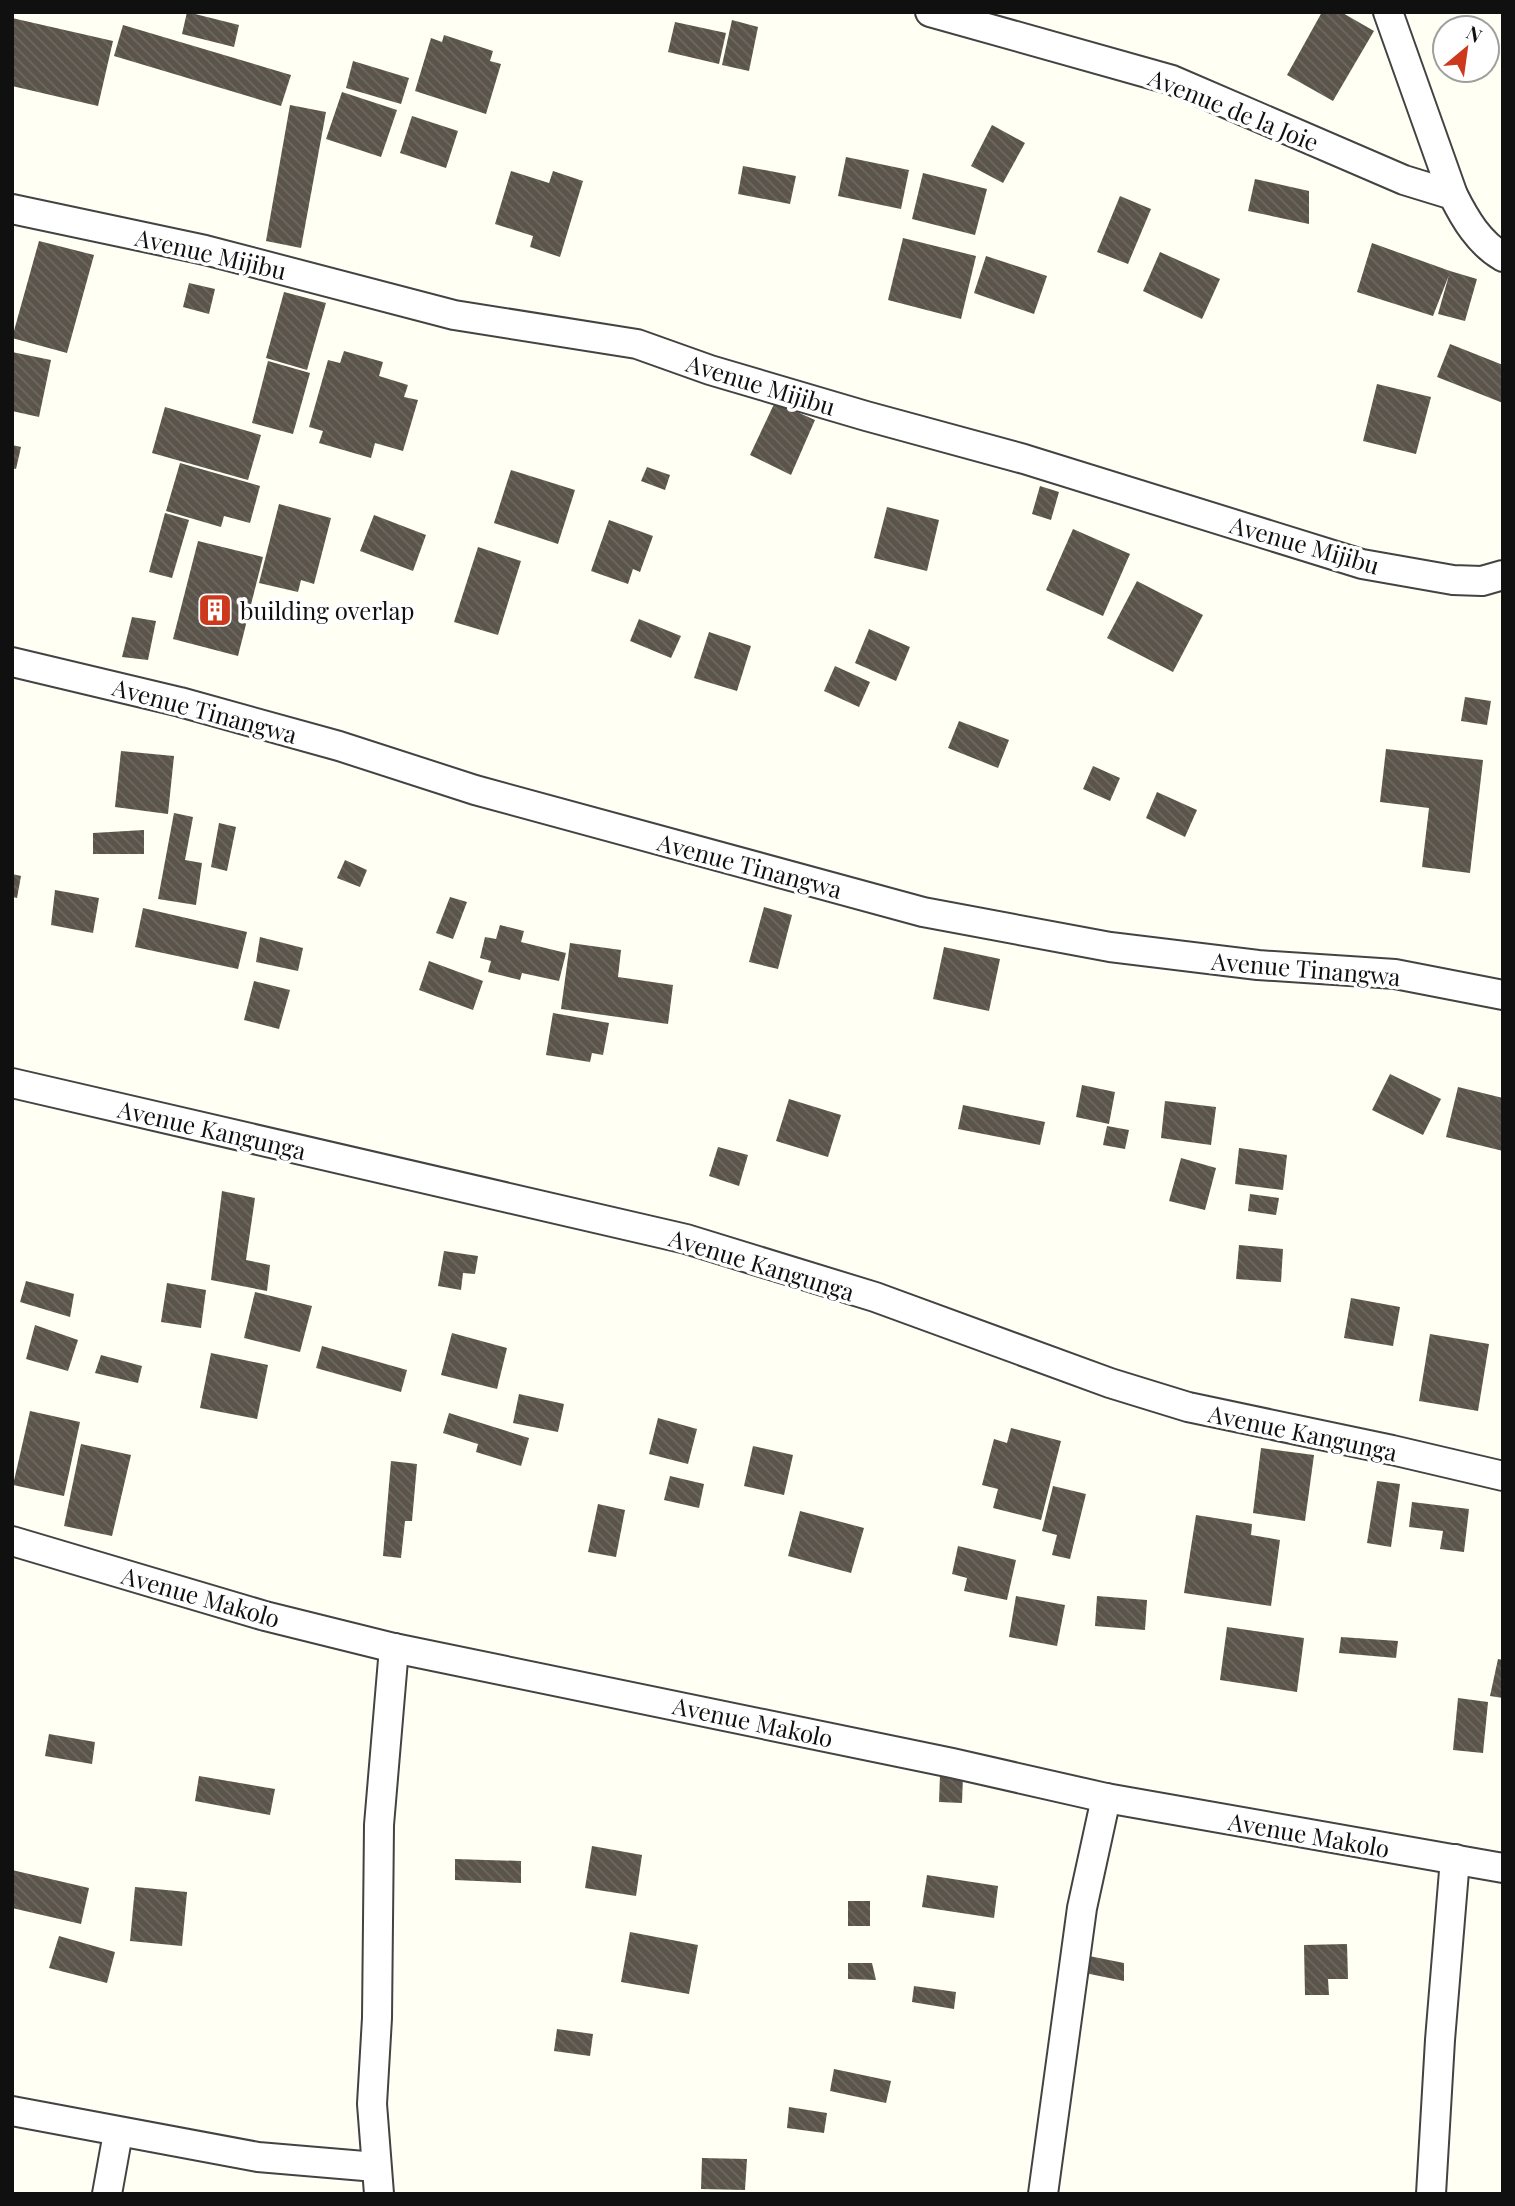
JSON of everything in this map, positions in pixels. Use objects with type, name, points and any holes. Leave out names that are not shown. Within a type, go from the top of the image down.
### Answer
[{"type":"street","name":"Avenue de la Joie","points":[[930,12],[1172,80],[1404,180],[1453,195]]},
{"type":"street","points":[[1388,12],[1453,195],[1467,223],[1483,241],[1503,257]]},
{"type":"street","name":"Avenue Mijibu","points":[[12,209],[205,250],[454,314],[637,344],[710,370],[1024,459],[1362,564],[1454,580],[1482,581],[1503,575]]},
{"type":"street","name":"Avenue Tinangwa","points":[[12,662],[180,702],[339,746],[475,790],[923,912],[1110,947],[1258,965],[1395,974],[1503,995]]},
{"type":"street","name":"Avenue Kangunga","points":[[12,1083],[686,1239],[874,1297],[1110,1383],[1188,1408],[1503,1476]]},
{"type":"street","name":"Avenue Makolo","points":[[12,1541],[265,1616],[394,1648],[938,1760],[1106,1798],[1503,1868]]},
{"type":"street","points":[[12,2111],[378,2181],[372,2104],[377,2018],[379,1825],[394,1648]]},
{"type":"street","points":[[1043,2194],[1082,1908],[1106,1798]]},
{"type":"street","points":[[1431,2194],[1455,1859]]},
{"type":"street","points":[[107,2194],[118,2133]]},
{"type":"building","points":[[187,12],[239,25],[234,47],[182,34]]},
{"type":"building","points":[[1322,12],[1341,12],[1374,31],[1333,101],[1287,75]]},
{"type":"building","points":[[12,18],[113,41],[98,106],[12,86]]},
{"type":"building","points":[[732,20],[758,27],[749,71],[722,65]]},
{"type":"building","points":[[675,22],[726,33],[719,64],[668,52]]},
{"type":"building","points":[[123,25],[291,75],[281,106],[114,56]]},
{"type":"building","points":[[444,35],[493,51],[490,61],[501,64],[486,114],[415,91],[431,38],[442,42]]},
{"type":"building","points":[[353,61],[409,78],[401,104],[346,88]]},
{"type":"building","points":[[342,92],[397,110],[381,157],[326,139]]},
{"type":"building","points":[[290,105],[326,112],[301,248],[266,241]]},
{"type":"building","points":[[412,116],[458,131],[446,168],[400,153]]},
{"type":"building","points":[[992,125],[1025,143],[1003,183],[971,166]]},
{"type":"building","points":[[846,157],[909,170],[901,209],[838,196]]},
{"type":"building","points":[[743,166],[796,176],[790,204],[738,194]]},
{"type":"building","points":[[511,171],[549,183],[553,171],[583,181],[560,257],[530,247],[533,236],[495,224]]},
{"type":"building","points":[[923,173],[987,189],[975,235],[912,219]]},
{"type":"building","points":[[1255,179],[1309,191],[1309,224],[1248,211]]},
{"type":"building","points":[[1120,196],[1151,209],[1128,264],[1097,252]]},
{"type":"building","points":[[903,238],[976,256],[961,319],[888,300]]},
{"type":"building","points":[[39,241],[94,255],[67,353],[12,338]]},
{"type":"building","points":[[1372,243],[1477,279],[1465,321],[1438,314],[1449,275],[1433,316],[1357,292]]},
{"type":"building","points":[[1160,252],[1220,279],[1202,319],[1143,291]]},
{"type":"building","points":[[986,256],[1047,276],[1034,314],[974,293]]},
{"type":"building","points":[[189,283],[215,289],[209,314],[183,307]]},
{"type":"building","points":[[284,292],[326,303],[307,370],[266,358]]},
{"type":"building","points":[[1450,344],[1503,365],[1503,403],[1437,377]]},
{"type":"building","points":[[344,351],[383,362],[379,376],[408,385],[404,397],[418,400],[403,451],[375,443],[371,458],[319,443],[323,431],[309,427],[328,360],[340,363]]},
{"type":"building","points":[[12,352],[51,360],[39,417],[12,411]]},
{"type":"building","points":[[268,361],[310,373],[293,434],[252,423]]},
{"type":"building","points":[[1377,384],[1431,397],[1416,454],[1363,441]]},
{"type":"building","points":[[775,402],[815,420],[791,475],[750,455]]},
{"type":"building","points":[[165,407],[261,435],[248,480],[152,453]]},
{"type":"building","points":[[12,445],[21,447],[16,469],[12,468]]},
{"type":"building","points":[[180,463],[260,486],[250,523],[224,516],[221,527],[166,511]]},
{"type":"building","points":[[647,467],[670,475],[665,490],[641,481]]},
{"type":"building","points":[[511,470],[575,490],[558,544],[494,523]]},
{"type":"building","points":[[1040,486],[1059,492],[1051,520],[1032,514]]},
{"type":"building","points":[[279,504],[331,518],[314,584],[301,580],[298,592],[259,583]]},
{"type":"building","points":[[887,507],[939,520],[927,571],[874,558]]},
{"type":"building","points":[[165,513],[189,520],[172,578],[149,572]]},
{"type":"building","points":[[374,515],[426,535],[413,571],[360,551]]},
{"type":"building","points":[[609,520],[653,536],[640,572],[633,569],[628,584],[591,571]]},
{"type":"building","points":[[1073,529],[1130,554],[1103,616],[1046,590]]},
{"type":"building","name":"building overlap","points":[[198,541],[263,557],[238,656],[173,639]]},
{"type":"building","points":[[478,547],[521,561],[498,635],[454,622]]},
{"type":"building","points":[[1137,581],[1203,615],[1173,672],[1107,638]]},
{"type":"building","points":[[132,617],[156,621],[148,660],[122,657]]},
{"type":"building","points":[[639,619],[681,636],[671,658],[630,641]]},
{"type":"building","points":[[869,629],[910,647],[896,681],[855,663]]},
{"type":"building","points":[[709,632],[751,646],[737,691],[694,678]]},
{"type":"building","points":[[835,666],[870,682],[859,707],[824,691]]},
{"type":"building","points":[[1465,697],[1491,701],[1487,725],[1461,721]]},
{"type":"building","points":[[959,721],[1009,740],[998,768],[948,748]]},
{"type":"building","points":[[1386,749],[1483,760],[1470,873],[1422,867],[1429,808],[1380,802]]},
{"type":"building","points":[[121,751],[174,756],[168,814],[115,807]]},
{"type":"building","points":[[1093,766],[1120,778],[1110,801],[1083,789]]},
{"type":"building","points":[[1157,792],[1197,810],[1185,837],[1146,818]]},
{"type":"building","points":[[174,813],[193,817],[185,860],[202,863],[196,905],[158,899]]},
{"type":"building","points":[[219,823],[236,827],[227,871],[211,867]]},
{"type":"building","points":[[144,830],[144,854],[93,854],[93,833]]},
{"type":"building","points":[[345,860],[367,870],[360,887],[337,878]]},
{"type":"building","points":[[12,874],[21,876],[17,898],[12,897]]},
{"type":"building","points":[[55,890],[99,898],[93,933],[51,925]]},
{"type":"building","points":[[450,897],[467,902],[453,939],[436,933]]},
{"type":"building","points":[[764,907],[792,915],[778,969],[749,962]]},
{"type":"building","points":[[143,908],[247,932],[238,969],[135,947]]},
{"type":"building","points":[[500,925],[524,931],[521,942],[566,953],[559,981],[522,973],[520,980],[488,972],[491,961],[480,958],[485,937],[496,939]]},
{"type":"building","points":[[260,937],[303,948],[298,971],[256,962]]},
{"type":"building","points":[[570,943],[621,950],[618,977],[673,985],[668,1024],[561,1009]]},
{"type":"building","points":[[944,947],[1000,959],[989,1011],[933,999]]},
{"type":"building","points":[[429,961],[483,981],[473,1010],[419,990]]},
{"type":"building","points":[[254,981],[290,990],[279,1029],[244,1020]]},
{"type":"building","points":[[553,1013],[609,1023],[603,1055],[592,1053],[590,1062],[546,1055]]},
{"type":"building","points":[[1390,1074],[1441,1099],[1423,1135],[1372,1110]]},
{"type":"building","points":[[1082,1085],[1115,1092],[1109,1124],[1076,1117]]},
{"type":"building","points":[[1458,1087],[1503,1098],[1503,1151],[1446,1137]]},
{"type":"building","points":[[789,1099],[841,1115],[828,1157],[776,1141]]},
{"type":"building","points":[[1165,1101],[1216,1107],[1211,1145],[1161,1138]]},
{"type":"building","points":[[963,1105],[1045,1122],[1040,1145],[958,1129]]},
{"type":"building","points":[[1107,1126],[1129,1130],[1125,1149],[1103,1145]]},
{"type":"building","points":[[718,1147],[748,1155],[739,1186],[709,1176]]},
{"type":"building","points":[[1239,1148],[1287,1155],[1283,1190],[1235,1184]]},
{"type":"building","points":[[1181,1158],[1216,1168],[1205,1210],[1169,1201]]},
{"type":"building","points":[[222,1191],[255,1198],[246,1260],[270,1265],[267,1291],[211,1280]]},
{"type":"building","points":[[1250,1194],[1279,1198],[1276,1215],[1248,1211]]},
{"type":"building","points":[[1239,1245],[1283,1249],[1281,1282],[1236,1279]]},
{"type":"building","points":[[444,1251],[478,1256],[475,1274],[463,1273],[461,1290],[438,1286]]},
{"type":"building","points":[[26,1281],[74,1294],[70,1317],[20,1302]]},
{"type":"building","points":[[167,1283],[206,1290],[201,1328],[161,1322]]},
{"type":"building","points":[[255,1292],[312,1306],[300,1352],[244,1338]]},
{"type":"building","points":[[1351,1298],[1400,1307],[1393,1346],[1344,1338]]},
{"type":"building","points":[[35,1325],[78,1340],[68,1371],[26,1359]]},
{"type":"building","points":[[452,1333],[507,1348],[497,1389],[441,1375]]},
{"type":"building","points":[[1430,1334],[1489,1344],[1478,1411],[1419,1401]]},
{"type":"building","points":[[322,1346],[407,1370],[401,1392],[316,1368]]},
{"type":"building","points":[[211,1353],[268,1365],[257,1419],[200,1408]]},
{"type":"building","points":[[101,1355],[142,1366],[138,1383],[95,1373]]},
{"type":"building","points":[[519,1394],[564,1404],[558,1432],[513,1423]]},
{"type":"building","points":[[30,1411],[80,1422],[64,1496],[13,1485]]},
{"type":"building","points":[[449,1413],[529,1438],[521,1466],[476,1452],[478,1444],[443,1433]]},
{"type":"building","points":[[658,1418],[697,1429],[688,1464],[649,1454]]},
{"type":"building","points":[[1011,1428],[1061,1441],[1041,1520],[993,1508],[998,1489],[982,1485],[994,1439],[1007,1443]]},
{"type":"building","points":[[81,1444],[131,1455],[112,1536],[64,1526]]},
{"type":"building","points":[[753,1446],[793,1455],[784,1495],[744,1486]]},
{"type":"building","points":[[1261,1448],[1314,1455],[1305,1521],[1253,1513]]},
{"type":"building","points":[[391,1461],[417,1464],[412,1521],[405,1521],[401,1558],[383,1556]]},
{"type":"building","points":[[670,1476],[704,1484],[699,1508],[664,1500]]},
{"type":"building","points":[[1377,1481],[1400,1484],[1391,1547],[1367,1543]]},
{"type":"building","points":[[1053,1486],[1086,1494],[1070,1559],[1052,1555],[1057,1535],[1042,1531]]},
{"type":"building","points":[[1412,1502],[1469,1509],[1464,1552],[1440,1549],[1443,1531],[1409,1527]]},
{"type":"building","points":[[598,1504],[625,1510],[616,1557],[588,1552]]},
{"type":"building","points":[[800,1511],[864,1528],[851,1573],[788,1556]]},
{"type":"building","points":[[1196,1515],[1252,1524],[1251,1535],[1280,1540],[1271,1606],[1184,1593]]},
{"type":"building","points":[[958,1546],[1016,1560],[1007,1600],[964,1591],[967,1578],[952,1574]]},
{"type":"building","points":[[1016,1596],[1065,1605],[1057,1646],[1009,1637]]},
{"type":"building","points":[[1097,1596],[1147,1600],[1145,1630],[1095,1626]]},
{"type":"building","points":[[1227,1627],[1304,1638],[1297,1692],[1220,1680]]},
{"type":"building","points":[[1341,1637],[1398,1641],[1396,1658],[1339,1653]]},
{"type":"building","points":[[1498,1659],[1503,1660],[1503,1698],[1490,1696]]},
{"type":"building","points":[[1458,1698],[1488,1702],[1483,1753],[1453,1750]]},
{"type":"building","points":[[49,1734],[95,1742],[92,1764],[45,1756]]},
{"type":"building","points":[[940,1775],[963,1776],[962,1803],[939,1802]]},
{"type":"building","points":[[199,1776],[275,1789],[270,1815],[195,1801]]},
{"type":"building","points":[[592,1846],[642,1855],[636,1896],[585,1888]]},
{"type":"building","points":[[455,1859],[521,1861],[521,1883],[455,1880]]},
{"type":"building","points":[[12,1870],[89,1888],[81,1924],[12,1908]]},
{"type":"building","points":[[927,1875],[998,1886],[994,1918],[922,1907]]},
{"type":"building","points":[[135,1887],[187,1892],[182,1946],[130,1941]]},
{"type":"building","points":[[848,1901],[870,1901],[870,1926],[848,1926]]},
{"type":"building","points":[[630,1932],[698,1945],[689,1994],[621,1982]]},
{"type":"building","points":[[59,1936],[115,1952],[107,1983],[49,1968]]},
{"type":"building","points":[[1347,1944],[1348,1979],[1328,1979],[1329,1995],[1305,1995],[1304,1945]]},
{"type":"building","points":[[1084,1955],[1124,1963],[1124,1981],[1080,1972]]},
{"type":"building","points":[[848,1963],[872,1963],[876,1980],[848,1979]]},
{"type":"building","points":[[914,1986],[956,1992],[954,2009],[912,2002]]},
{"type":"building","points":[[557,2029],[593,2034],[590,2056],[554,2051]]},
{"type":"building","points":[[834,2069],[891,2081],[886,2103],[830,2091]]},
{"type":"building","points":[[789,2107],[827,2113],[824,2133],[787,2128]]},
{"type":"building","points":[[702,2158],[747,2159],[745,2190],[701,2189]]},
{"type":"place","name":"building overlap","points":[[215,610]]}]
